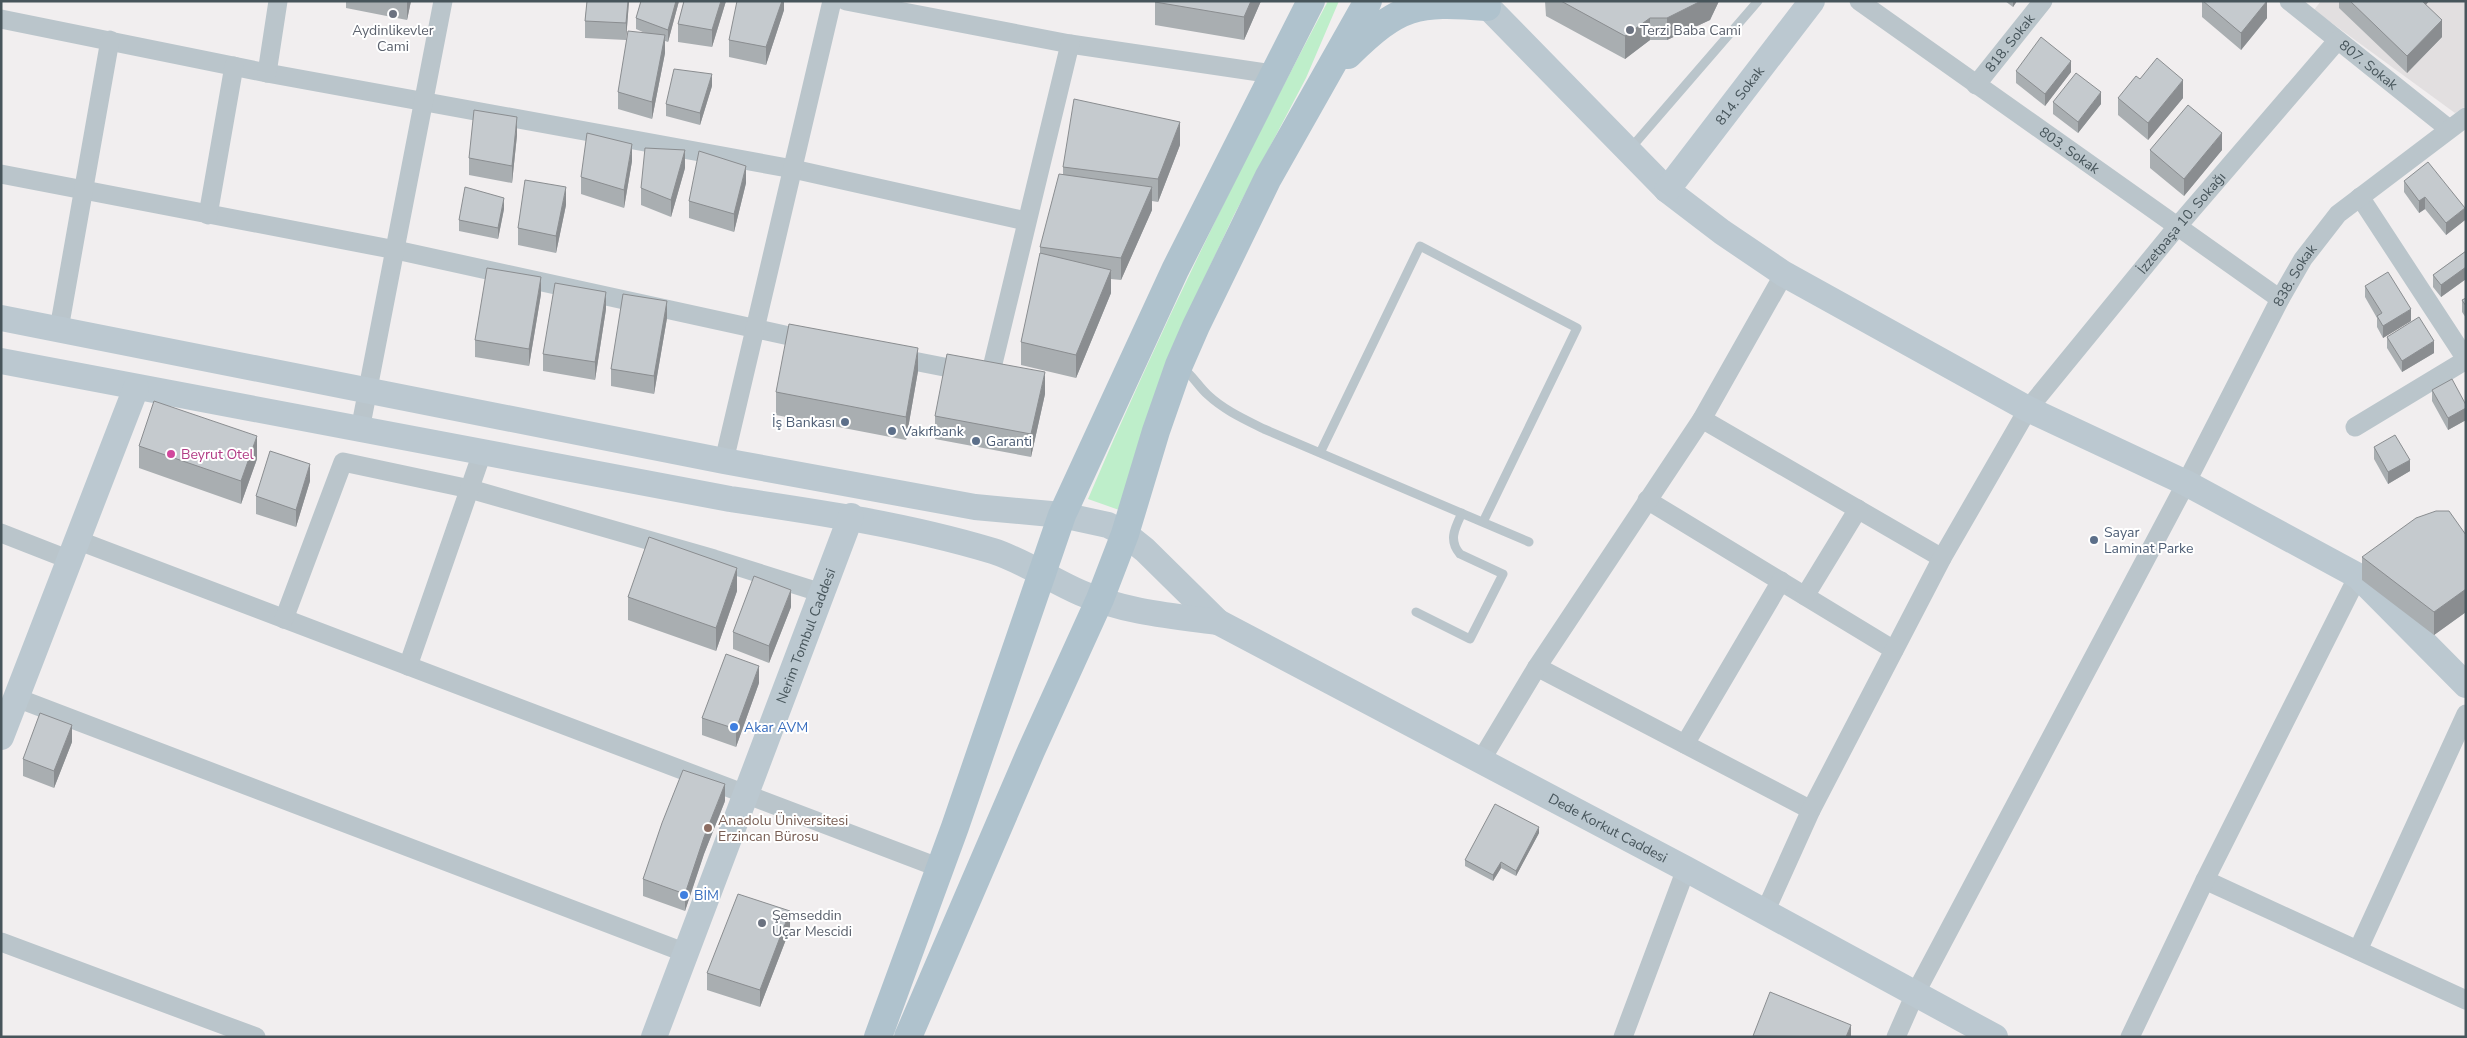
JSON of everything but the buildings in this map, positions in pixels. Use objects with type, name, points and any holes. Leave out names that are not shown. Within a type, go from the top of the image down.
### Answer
[{"type":"main road","points":[[878,1037],[940,868],[1062,515],[1174,270],[1311,1]]},
{"type":"main road","points":[[908,1037],[1031,751],[1100,599],[1125,534],[1156,431],[1179,365],[1268,178],[1368,1]]},
{"type":"main road","name":"814. Sokak","points":[[1667,190],[1812,1]]},
{"type":"main road","points":[[1322,81],[1377,27],[1397,15],[1413,8],[1443,3],[1484,4],[1667,190],[1722,232],[1784,274],[2028,410],[2186,483],[2358,576],[2466,685]]},
{"type":"main road","name":"Dede Korkut Caddesi","points":[[1,318],[724,461],[975,507],[1062,515],[1108,525],[1125,534],[1155,560],[1218,622],[1480,762],[1686,869],[1996,1037]]},
{"type":"main road","name":"Dede Korkut Caddesi","points":[[1,361],[730,499],[851,516],[993,552],[1082,594],[1138,610],[1218,622]]},
{"type":"main road","points":[[1,737],[10,704],[74,550],[136,388]]},
{"type":"main road","name":"Nerim Tombul Caddesi","points":[[654,1037],[851,516]]},
{"type":"street","points":[[267,73],[278,1]]},
{"type":"street","points":[[360,430],[443,1]]},
{"type":"street","points":[[724,461],[832,1]]},
{"type":"street","points":[[846,1],[1070,44],[1273,74]]},
{"type":"street","name":"803. Sokak","points":[[1859,1],[2176,228],[2280,299]]},
{"type":"street","name":"818. Sokak","points":[[1976,85],[2043,1]]},
{"type":"street","name":"807. Sokak","points":[[2296,3],[2337,41],[2449,129]]},
{"type":"street","points":[[1,19],[267,73],[793,169],[1026,221]]},
{"type":"street","points":[[59,329],[82,189],[110,40]]},
{"type":"street","name":"İzzetpaşa 10. Sokağı","points":[[1765,912],[1811,810],[1942,558],[2028,410],[2176,228],[2337,41]]},
{"type":"street","points":[[877,354],[990,376],[1070,44]]},
{"type":"street","points":[[208,215],[234,66]]},
{"type":"street","name":"838. Sokak","points":[[1896,1037],[1915,994],[2186,483],[2280,299],[2303,259],[2338,214],[2466,117]]},
{"type":"street","points":[[1,174],[396,250],[830,344]]},
{"type":"street","points":[[2355,427],[2466,359],[2360,198]]},
{"type":"street","points":[[1480,762],[1537,667],[1702,419],[1784,274]]},
{"type":"street","points":[[1702,419],[1942,558]]},
{"type":"street","points":[[408,666],[482,453]]},
{"type":"street","points":[[284,619],[344,462],[470,489],[714,558],[822,593]]},
{"type":"street","points":[[1647,500],[1894,650]]},
{"type":"street","points":[[1805,596],[1858,509]]},
{"type":"street","points":[[1,533],[74,550],[284,619],[940,868]]},
{"type":"street","points":[[2130,1037],[2205,880],[2358,576]]},
{"type":"street","points":[[1685,744],[1781,582]]},
{"type":"street","points":[[1537,667],[1811,810]]},
{"type":"street","points":[[10,704],[686,953]]},
{"type":"street","points":[[2358,950],[2466,714]]},
{"type":"street","points":[[1622,1037],[1686,869]]},
{"type":"street","points":[[2205,880],[2466,1000]]},
{"type":"street","points":[[1,942],[256,1037]]},
{"type":"lane","points":[[1628,151],[1758,1]]},
{"type":"lane","points":[[1320,453],[1420,246],[1577,328],[1483,522]]},
{"type":"lane","points":[[1179,365],[1189,372],[1208,395],[1229,412],[1529,542]]},
{"type":"lane","points":[[1416,612],[1470,639],[1502,574],[1460,554],[1456,550],[1453,534],[1462,513]]},
{"type":"shaded area","points":[[2321,1],[2466,1],[2466,106],[2455,113],[2314,10]]},
{"type":"green space","points":[[1328,1],[1339,1],[1306,78],[1234,215],[1194,300],[1122,511],[1088,499],[1202,248]]},
{"type":"place","name":"Aydinlikevler Cami","points":[[393,14]]},
{"type":"place","name":"Terzi Baba Cami","points":[[1630,30]]},
{"type":"place","name":"İş Bankası","points":[[845,422]]},
{"type":"place","name":"Vakıfbank","points":[[892,431]]},
{"type":"place","name":"Garanti","points":[[976,441]]},
{"type":"place","name":"Beyrut Otel","points":[[171,454]]},
{"type":"place","name":"Sayar Laminat Parke","points":[[2094,540]]},
{"type":"place","name":"Akar AVM","points":[[734,727]]},
{"type":"place","name":"Anadolu Üniversitesi Erzincan Bürosu","points":[[708,828]]},
{"type":"place","name":"BİM","points":[[684,895]]},
{"type":"place","name":"Şemseddin Uçar Mescidi","points":[[762,923]]}]
